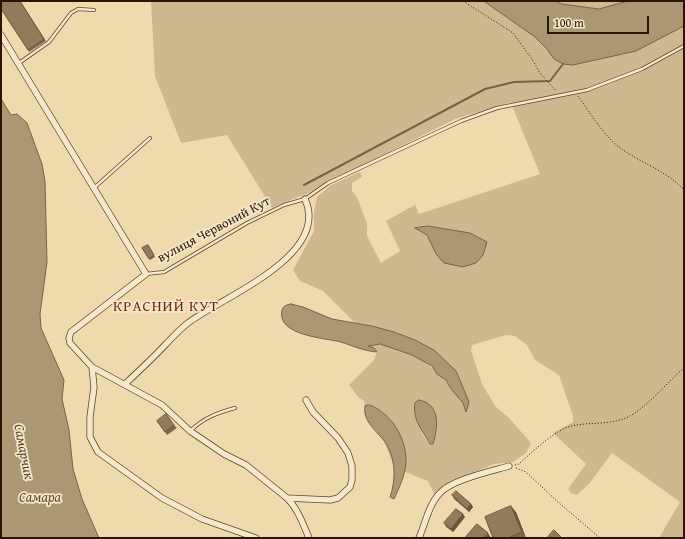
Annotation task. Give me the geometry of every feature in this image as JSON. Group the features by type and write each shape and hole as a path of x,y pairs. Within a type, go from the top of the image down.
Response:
{"street":[{"name":"вулиця Червоний Кут","path":"1,35 95,187 146,274 71,332 69,338 70,343 92,367 162,405 190,431 224,454 246,465 287,498 293,504 309,538"},
{"path":"125,384 187,323 216,304 234,296 275,268 294,251 308,226 309,207 305,198"},
{"path":"92,367 94,387 90,417 90,437 98,452 162,498 202,519 256,538"},
{"path":"287,498 330,500 338,498 350,487 352,480 352,466 348,453 338,438 313,412 306,400"},
{"path":"419,538 434,501 439,493 447,487 474,476 509,466"}],"lane":[{"path":"18,64 49,42 71,13 78,9 94,10"},
{"name":"вулиця Червоний Кут","path":"146,274 164,272 247,223 284,205 305,198 341,177 461,121 497,108 587,90 642,69 684,46"},
{"path":"95,187 150,138"},
{"path":"190,431 203,420 215,413 235,408"}],"path":[{"path":"463,1 513,33 532,59 540,73 560,96"},
{"path":"575,92 612,140 631,154 668,177 684,190"},
{"path":"509,466 519,464 552,437 569,426 608,423 626,418 645,405 684,368"},
{"path":"509,466 526,472 600,538"}],"shaded area":[{"path":"151,1 684,1 684,538 659,538 680,502 612,453 589,484 577,495 571,493 568,489 586,464 553,433 573,422 573,416 559,375 535,360 527,345 515,336 506,335 472,345 471,350 482,384 495,406 509,418 531,443 526,453 513,462 494,464 442,486 434,494 428,481 405,472 400,477 370,405 365,406 364,401 359,398 349,385 374,360 377,352 367,346 380,344 412,355 424,361 446,380 451,389 463,403 466,411 468,408 434,350 415,340 394,332 354,322 323,291 300,281 293,270 314,231 314,212 317,197 331,185 360,172 362,177 352,183 352,191 357,197 367,224 367,236 381,263 400,251 386,221 415,205 419,214 540,174 513,108 512,102 455,119 308,193 272,208 227,135 181,143 155,76","holes":["428,226 445,231 436,254 427,235 416,228","420,426 437,426 433,444 430,444 422,434"]}],"water":[{"path":"484,1 556,1 562,4 599,9 628,1 684,1 684,26 636,51 573,65 563,64 554,59 547,49 535,37"},
{"name":"Самара","path":"1,99 11,115 17,114 27,123 42,164 45,181 47,262 40,314 41,328 64,380 62,399 69,430 73,469 82,499 99,538 1,538"},
{"path":"428,226 470,233 487,242 483,255 476,263 463,267 444,263 436,254 427,235 415,228"},
{"path":"291,304 303,307 332,319 372,326 394,332 415,340 434,350 456,371 469,402 466,412 463,403 451,389 446,380 437,374 432,366 412,355 380,344 368,346 374,348 377,352 341,342 314,337 294,330 282,319 283,308 286,305"},
{"path":"419,400 426,402 431,406 436,417 437,424 433,444 430,444 421,430 415,415 415,403"},
{"path":"370,405 385,414 397,428 404,445 406,463 402,482 394,499 390,497 394,476 393,462 389,448 368,421 365,406"}],"building":[{"path":"1,1 20,1 44,39 28,50 1,9"},
{"path":"148,245 154,255 149,259 142,248"},
{"path":"166,414 174,425 165,432 157,421"},
{"path":"456,491 471,504 467,509 452,495"},
{"path":"511,506 522,532 508,538 493,538 485,517"},
{"path":"456,509 463,514 451,529 444,523"},
{"path":"477,524 488,533 484,538 465,538"},
{"path":"554,530 562,538 547,538"}],"waterway":[{"path":"304,185 485,89 514,82 550,81 563,64"}],"district":[{"name":"КРАСНИЙ КУТ","path":"166,307"}],"water label":[{"name":"Самарчик","path":"23,452"}]}
